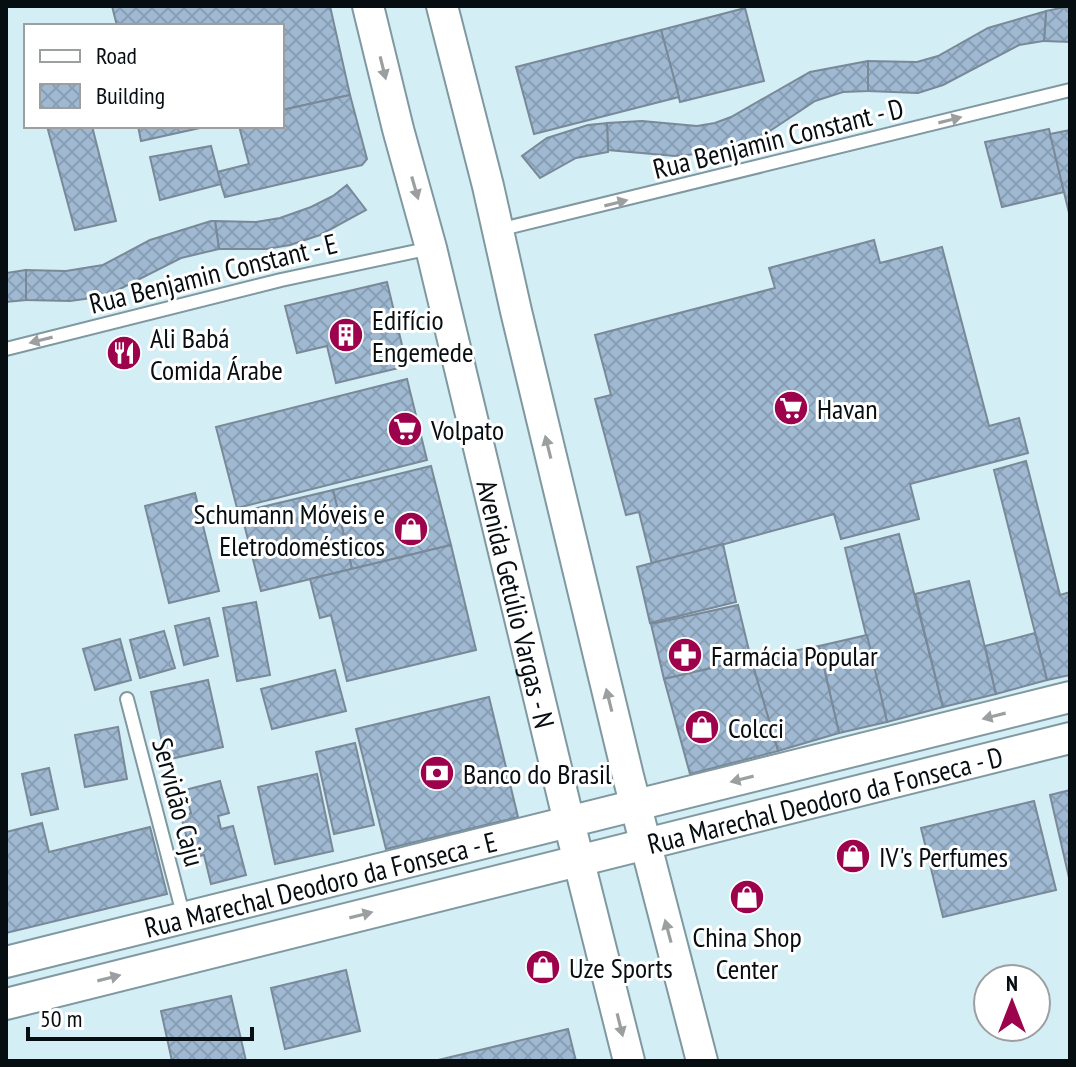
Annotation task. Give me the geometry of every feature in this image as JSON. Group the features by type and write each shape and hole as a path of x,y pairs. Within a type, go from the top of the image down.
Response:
{"street":[{"name":"Avenida Getúlio Vargas - N","path":"368,6 431,248 629,1061"},
{"path":"442,6 635,806 702,1061"},
{"name":"Rua Marechal Deodoro da Fonseca - D","path":"635,806 1070,697"},
{"name":"Rua Marechal Deodoro da Fonseca - D","path":"578,860 1070,738"},
{"name":"Rua Marechal Deodoro da Fonseca - E","path":"6,962 635,806"},
{"name":"Rua Marechal Deodoro da Fonseca - E","path":"6,1004 578,860"}],"lane":[{"name":"Rua Benjamin Constant - D","path":"498,230 1070,90"},
{"name":"Rua Benjamin Constant - E","path":"6,349 294,277 431,248"},
{"name":"Servidão Caju","path":"127,699 184,918"}],"building":[{"path":"112,6 330,6 350,95 284,110 284,24 116,24"},
{"path":"745,8 764,81 680,102 661,30"},
{"path":"1070,8 1070,42 1044,41 1046,11"},
{"path":"1046,11 1044,41 1019,45 943,85 918,93 868,91 868,61 917,62 938,56 988,28"},
{"path":"661,30 679,97 534,134 516,67"},
{"path":"868,61 868,91 843,92 815,101 744,144 719,152 675,156 608,150 607,123 642,121 697,126 715,123 810,72"},
{"path":"350,95 367,159 362,165 225,197 217,172 249,164 240,128 284,128 284,110"},
{"path":"607,123 608,152 576,158 540,178 522,156 547,138 588,125"},
{"path":"48,128 93,128 116,221 75,230"},
{"path":"138,128 200,128 141,141"},
{"path":"1049,129 1064,192 1002,207 985,142"},
{"path":"1070,130 1070,217 1050,134"},
{"path":"211,146 221,184 160,200 150,157"},
{"path":"347,185 366,210 320,235 266,249 219,249 215,221 256,222 280,218 311,207"},
{"path":"215,221 219,249 181,258 106,296 70,301 26,300 26,270 66,271 103,265 150,240"},
{"name":"Havan","path":"874,240 880,263 942,247 989,426 1019,418 1028,453 910,484 919,519 841,539 834,514 652,564 639,512 626,515 595,399 611,395 595,335 775,288 769,268"},
{"path":"26,270 26,300 6,302 6,273"},
{"name":"Edifício Engemede","path":"387,282 407,366 336,383 327,346 297,353 285,306"},
{"path":"407,379 427,460 237,508 216,427"},
{"path":"1026,461 1060,595 1070,592 1070,675 1047,680 994,470"},
{"path":"431,466 451,545 352,569 333,490"},
{"path":"333,490 352,569 261,591 241,512"},
{"path":"195,493 219,591 169,603 145,506"},
{"path":"899,534 943,707 887,722 845,548"},
{"path":"723,544 736,602 650,623 637,567"},
{"path":"451,545 476,650 347,681 331,615 320,618 310,579"},
{"path":"969,581 996,694 943,707 915,594"},
{"path":"256,602 270,675 237,681 223,608"},
{"path":"738,605 751,659 664,679 651,624"},
{"path":"209,618 218,656 184,665 175,626"},
{"path":"164,631 175,668 140,678 130,640"},
{"path":"1035,633 1047,680 996,694 985,646"},
{"path":"867,635 887,722 839,733 819,646"},
{"path":"120,639 131,680 95,690 83,649"},
{"path":"819,646 839,733 778,751 751,659"},
{"path":"751,659 778,751 690,774 664,679"},
{"path":"335,670 346,711 272,729 261,689"},
{"path":"208,680 223,747 166,760 151,692"},
{"name":"Banco do Brasil","path":"489,697 518,817 386,849 356,729"},
{"path":"118,727 127,779 85,787 75,735"},
{"path":"355,743 374,825 334,834 316,752"},
{"path":"49,768 58,809 31,815 22,774"},
{"path":"317,774 333,851 275,864 258,787"},
{"path":"220,781 229,813 218,816 221,829 233,826 246,875 211,884 204,855 192,858 181,816 191,813 185,790"},
{"path":"1070,790 1070,882 1050,795"},
{"path":"1034,801 1056,890 943,917 921,828"},
{"path":"42,823 49,852 150,827 167,894 6,933 6,832"},
{"path":"346,970 360,1031 285,1049 271,988"},
{"path":"231,996 246,1061 172,1061 161,1011"},
{"path":"568,1029 576,1061 434,1061"}],"place":[{"name":"Edifício Engemede","path":"346,335"},
{"name":"Ali Babá Comida Árabe","path":"124,353"},
{"name":"Havan","path":"791,408"},
{"name":"Volpato","path":"405,429"},
{"name":"Schumann Móveis e Eletrodomésticos","path":"411,529"},
{"name":"Farmácia Popular","path":"685,655"},
{"name":"Colcci","path":"702,727"},
{"name":"Banco do Brasil","path":"437,773"},
{"name":"IV's Perfumes","path":"853,856"},
{"name":"China Shop Center","path":"747,897"},
{"name":"Uze Sports","path":"543,967"}]}
